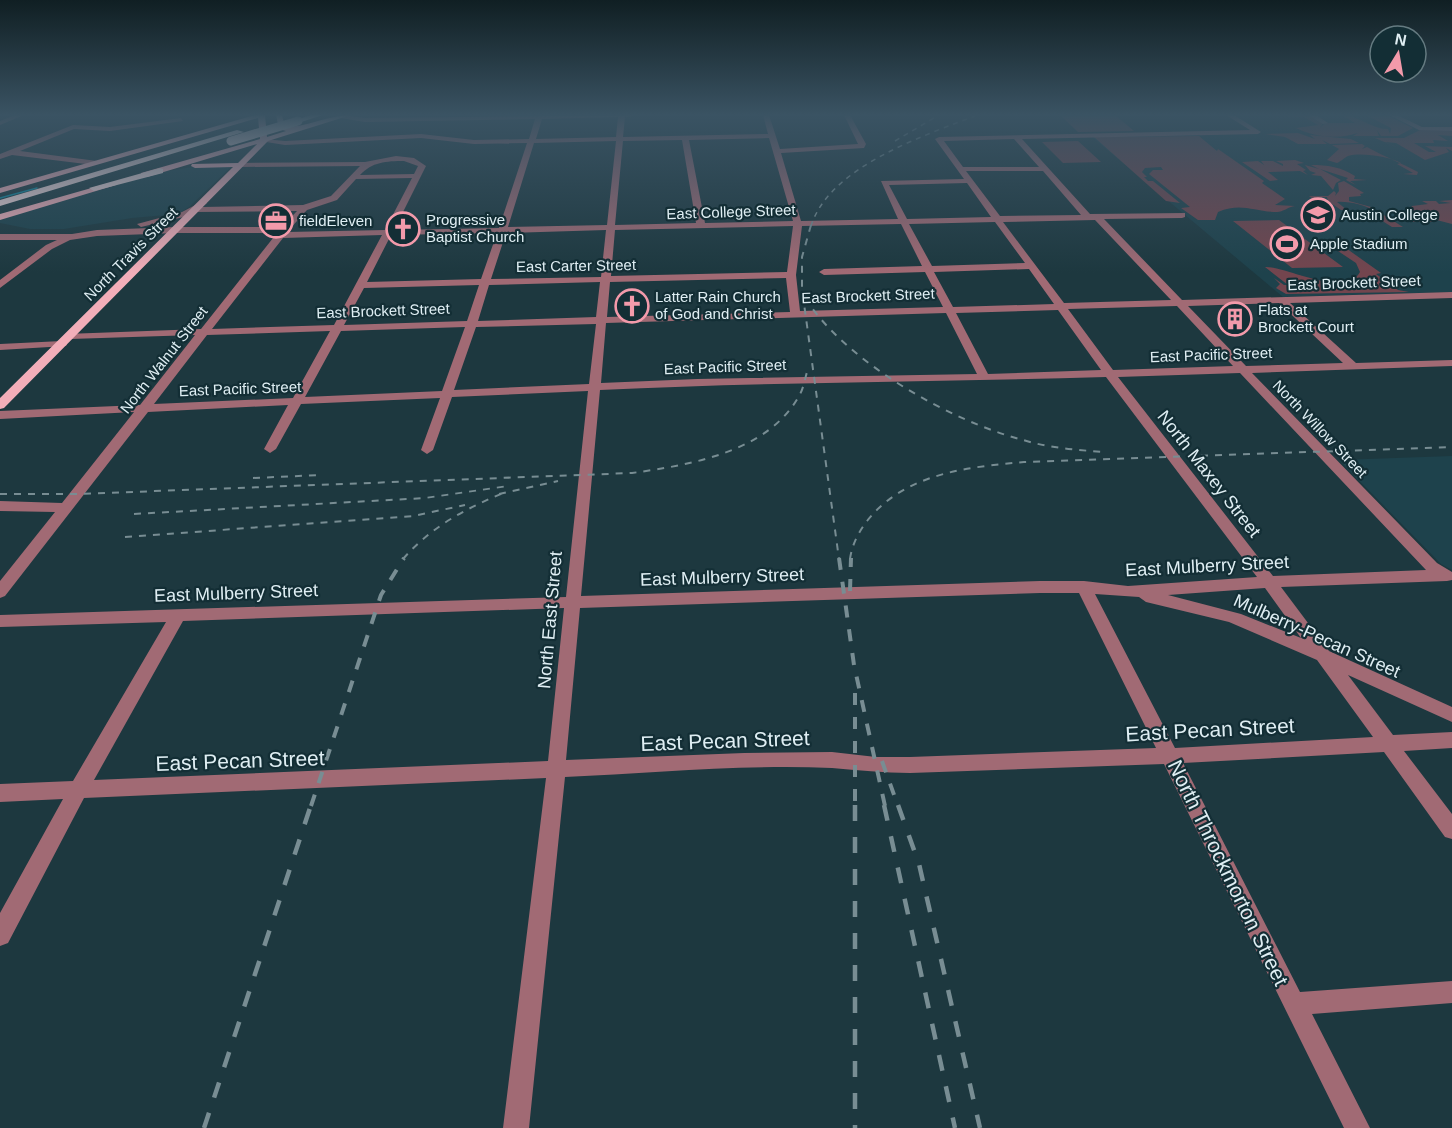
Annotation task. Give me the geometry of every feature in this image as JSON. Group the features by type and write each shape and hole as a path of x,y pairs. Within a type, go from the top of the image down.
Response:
{"highway":[{"path":"0,203 120,168"},
{"path":"0,210 150,168"},
{"path":"0,216 160,171"}],"main road":[{"path":"0,191 78,168"},
{"path":"160,171 169,168"},
{"path":"160,171 180,168"},
{"name":"North Travis Street","path":"0,405 237,168"}],"street":[{"name":"North Walnut Street","path":"0,592 282,233 304,208 334,198 363,168"},
{"path":"270,449 362,285 421,168"},
{"path":"427,450 472,323 522,168"},
{"name":"North East Street","path":"516,1128 556,770 571,602 617,168"},
{"path":"690,168 700,227"},
{"path":"782,168 798,224 791,275 795,313"},
{"name":"North Maxey Street","path":"958,168 1059,306 1269,582 1452,830"},
{"path":"984,377 884,183 1043,169"},
{"name":"North Willow Street","path":"1043,169 1179,302 1432,567 1448,577"},
{"path":"354,177 416,176"},
{"path":"0,237 72,237 172,218 200,206 304,208"},
{"name":"East College Street","path":"97,233 176,230 389,233 1182,215"},
{"path":"0,285 49,247 72,237"},
{"path":"824,272 1030,266"},
{"name":"East Carter Street","path":"362,285 791,275"},
{"name":"East Brockett Street","path":"0,347 66,340 207,331 1452,295"},
{"path":"1281,300 1352,365"},
{"name":"East Pacific Street","path":"0,415 595,386 1452,363"},
{"path":"0,506 67,508"},
{"name":"East Mulberry Street","path":"0,621 1084,586 1128,592 1269,582 1448,577"},
{"name":"North Throckmorton Street","path":"1084,586 1357,1128"},
{"name":"Mulberry-Pecan Street","path":"1128,592 1235,618 1324,657 1415,701 1452,715"},
{"path":"0,935 79,789 179,614"},
{"name":"East Pecan Street","path":"0,794 744,761 832,760 902,765 1171,756 1452,740"},
{"path":"1293,1004 1452,992"}],"shaded area":[{"path":"188,168 230,168 189,207 178,214 132,218 64,229 30,229 0,223 0,219 154,173"},
{"path":"1128,168 1151,168 1145,168 1142,172 1147,177 1144,177 1148,181 1153,181 1180,203 1166,201"},
{"name":"Austin College","path":"1129,168 1452,168 1452,292 1283,297"},
{"path":"1161,168 1245,168 1285,199 1275,205 1295,206 1277,212 1248,208 1226,209 1218,212 1215,220 1198,220 1181,208 1190,207 1149,174 1153,170 1163,170"},
{"path":"1250,168 1302,168 1308,175 1300,171 1268,172 1278,180 1270,181"},
{"path":"1307,168 1319,169 1316,168 1336,168 1355,176 1354,179 1367,180 1350,181 1356,185 1346,180 1348,178 1320,169 1341,180 1336,183 1333,190 1321,176 1311,175 1316,173"},
{"path":"1403,168 1418,172 1417,175 1403,174 1413,173"},
{"path":"1344,181 1364,193 1360,194 1361,196 1349,197 1349,201 1371,207 1403,227 1392,227 1368,212 1376,212 1363,205 1337,202 1347,210 1341,210 1328,201 1327,197 1312,198 1309,196 1328,196 1334,191 1335,196 1339,191 1338,183"},
{"path":"1452,200 1452,224 1429,218 1435,222 1408,222 1416,219 1417,215 1422,216 1410,209 1412,206 1428,204 1422,201 1436,201 1439,204 1451,203 1439,201"},
{"name":"Apple Stadium","path":"1279,220 1343,267 1292,268 1233,221"},
{"path":"1343,246 1381,273 1376,274 1398,290 1409,292 1286,294 1276,288 1280,284 1274,278 1288,285 1265,267 1329,282 1342,282 1352,279 1360,272 1356,263 1332,247"},
{"path":"1452,456 1452,570 1441,564 1339,460"}],"waterway":[{"path":"0,198 37,188"}],"railway":[{"path":"811,226 821,205 838,186 862,168"},
{"path":"811,225 802,257 802,289 839,559"},
{"path":"805,298 823,322 846,345 902,386 933,404 994,431 1033,443 1104,452"},
{"path":"0,494 78,494 632,473 655,470 702,460 726,452 768,431 785,415 799,396 808,369"},
{"path":"850,559 861,530 882,505 900,492 919,483 960,470 1024,462 1452,447"},
{"path":"253,478 322,475"},
{"path":"504,493 558,481"},
{"path":"134,514 425,498 508,486"},
{"path":"404,558 437,528 477,505 504,493"},
{"path":"499,494 504,493"},
{"path":"125,537 413,516 465,505"},
{"path":"311,806 381,595 404,558"},
{"path":"839,558 854,665 885,806"},
{"path":"850,591 851,558"},
{"path":"855,693 855,1128"},
{"path":"882,761 898,806"},
{"path":"204,1128 311,805"},
{"path":"884,805 955,1128"},
{"path":"898,805 919,864 980,1128"}],"place":[{"name":"Austin College","path":"1318,215"},
{"name":"fieldEleven","path":"276,221"},
{"name":"Progressive Baptist Church","path":"403,229"},
{"name":"Apple Stadium","path":"1287,244"},
{"name":"Latter Rain Church of God and Christ","path":"632,306"},
{"name":"Flats at Brockett Court","path":"1235,319"}]}
